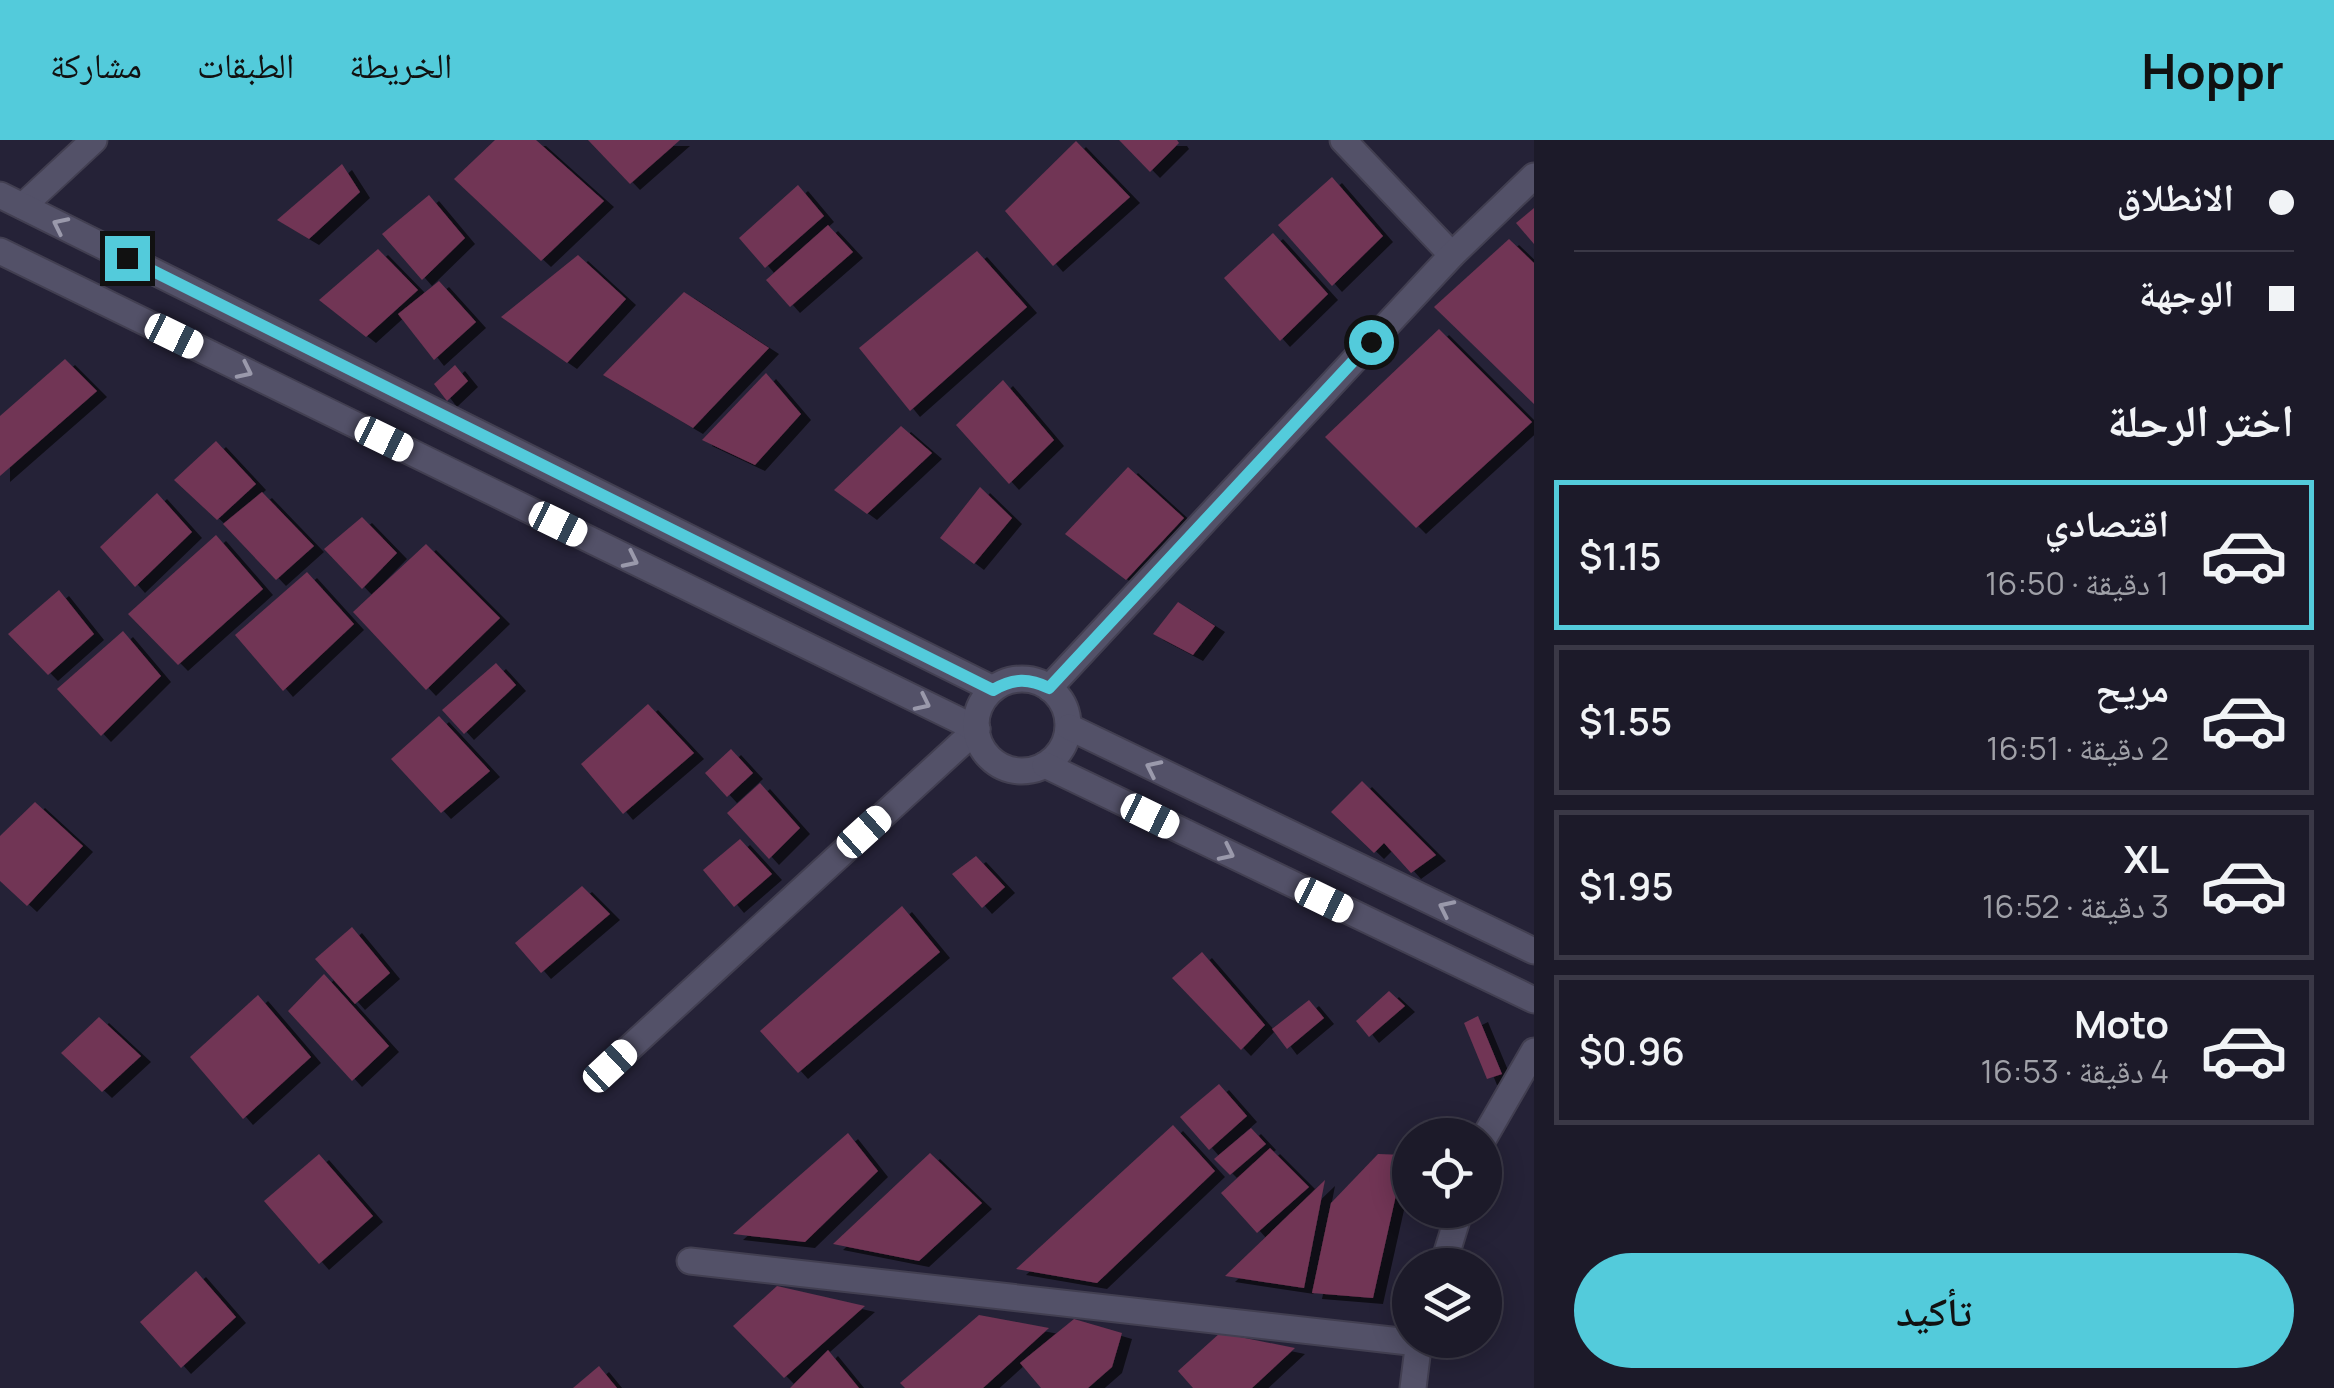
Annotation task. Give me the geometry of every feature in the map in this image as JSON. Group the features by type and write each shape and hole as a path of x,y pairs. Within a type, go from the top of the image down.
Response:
{"street":[{"path":"94,140 11,201 993,690"},
{"path":"1343,140 1452,256"},
{"path":"1049,688 1452,256 1534,176"},
{"path":"0,251 977,729"},
{"path":"1020,679 1034,680 1049,688 1060,697 1068,727 1057,756 1030,771 1000,765 988,756 977,729 983,701 1006,682 1020,679"},
{"path":"1068,727 1534,951"},
{"path":"610,1066 977,729"},
{"path":"1044,766 1534,1000"},
{"path":"1495,1118 1534,1051"},
{"path":"690,1261 1392,1339"},
{"path":"1413,1388 1416,1358"}],"building":[{"path":"495,140 536,140 604,201 541,261 454,179"},
{"path":"588,140 680,140 630,184"},
{"path":"1119,140 1177,140 1179,143 1150,172"},
{"path":"1076,141 1130,197 1053,266 1005,211"},
{"path":"342,164 360,192 309,239 277,220"},
{"path":"1332,177 1383,236 1332,286 1278,225"},
{"path":"798,185 824,216 765,268 739,238"},
{"path":"429,195 465,238 422,280 382,234"},
{"path":"1534,208 1534,244 1516,223"},
{"path":"828,225 853,252 790,307 766,280"},
{"path":"1273,233 1328,294 1280,341 1224,278"},
{"path":"1509,239 1534,263 1534,404 1434,307"},
{"path":"378,249 418,290 366,337 319,300"},
{"path":"977,251 1027,307 910,411 859,348"},
{"path":"578,255 626,299 567,363 501,317"},
{"path":"439,281 476,322 434,360 398,314"},
{"path":"684,292 769,348 693,428 603,375"},
{"path":"1439,329 1532,422 1416,528 1325,437"},
{"path":"65,359 97,391 0,476 0,416"},
{"path":"455,365 468,381 447,401 434,384"},
{"path":"766,373 801,414 755,465 702,440"},
{"path":"1003,380 1054,440 1009,484 956,425"},
{"path":"901,426 932,453 867,514 834,490"},
{"path":"216,441 256,484 217,520 174,480"},
{"path":"1128,467 1184,518 1126,580 1065,534"},
{"path":"980,487 1012,518 974,564 940,538"},
{"path":"262,492 314,546 276,580 223,524"},
{"path":"157,493 192,532 135,587 100,547"},
{"path":"362,517 397,553 362,589 324,549"},
{"path":"216,535 263,589 178,665 128,614"},
{"path":"426,544 500,618 426,690 353,612"},
{"path":"307,572 354,624 283,691 235,635"},
{"path":"59,590 94,634 48,675 8,634"},
{"path":"1178,602 1215,626 1193,655 1153,634"},
{"path":"123,631 161,676 101,736 57,689"},
{"path":"496,663 516,685 464,734 442,710"},
{"path":"648,704 694,753 623,814 581,764"},
{"path":"439,716 490,771 441,813 391,759"},
{"path":"731,749 753,773 727,797 705,773"},
{"path":"1362,781 1436,855 1411,873 1384,843 1374,853 1331,812"},
{"path":"760,783 800,828 769,859 727,813"},
{"path":"35,802 83,846 27,906 0,881 0,836"},
{"path":"740,839 772,874 734,907 703,870"},
{"path":"976,856 1005,887 982,908 952,874"},
{"path":"582,886 610,914 541,973 515,943"},
{"path":"902,906 940,952 798,1073 760,1031"},
{"path":"352,927 390,973 355,1004 315,959"},
{"path":"1202,952 1265,1025 1241,1050 1172,978"},
{"path":"324,974 389,1046 352,1081 288,1011"},
{"path":"1389,991 1405,1006 1369,1037 1356,1021"},
{"path":"258,995 311,1057 243,1119 190,1057"},
{"path":"1309,1000 1324,1018 1287,1049 1272,1029"},
{"path":"1478,1016 1502,1074 1487,1079 1464,1023"},
{"path":"99,1017 141,1056 102,1092 61,1053"},
{"path":"1219,1084 1247,1116 1209,1150 1180,1117"},
{"path":"1173,1125 1215,1171 1097,1283 1016,1269"},
{"path":"1251,1128 1266,1144 1230,1175 1214,1159"},
{"path":"848,1133 878,1171 805,1242 733,1234"},
{"path":"1270,1148 1309,1187 1257,1233 1221,1193"},
{"path":"930,1153 982,1203 919,1261 833,1244"},
{"path":"319,1154 373,1216 319,1264 264,1201"},
{"path":"1378,1154 1392,1155 1392,1213 1373,1298 1312,1293 1331,1203"},
{"path":"1325,1180 1304,1288 1225,1276"},
{"path":"196,1271 236,1317 181,1368 140,1322"},
{"path":"777,1286 865,1306 784,1378 733,1326"},
{"path":"979,1315 1049,1328 983,1388 905,1388 900,1383"},
{"path":"1074,1319 1122,1333 1112,1367 1088,1388 1041,1388 1020,1363"},
{"path":"1220,1333 1295,1348 1252,1388 1193,1388 1178,1371"},
{"path":"828,1350 859,1388 790,1388"},
{"path":"599,1366 617,1388 573,1388"}],"route":[{"path":"127,258 993,690 1020,679 1034,680 1049,688 1371,342"}]}
